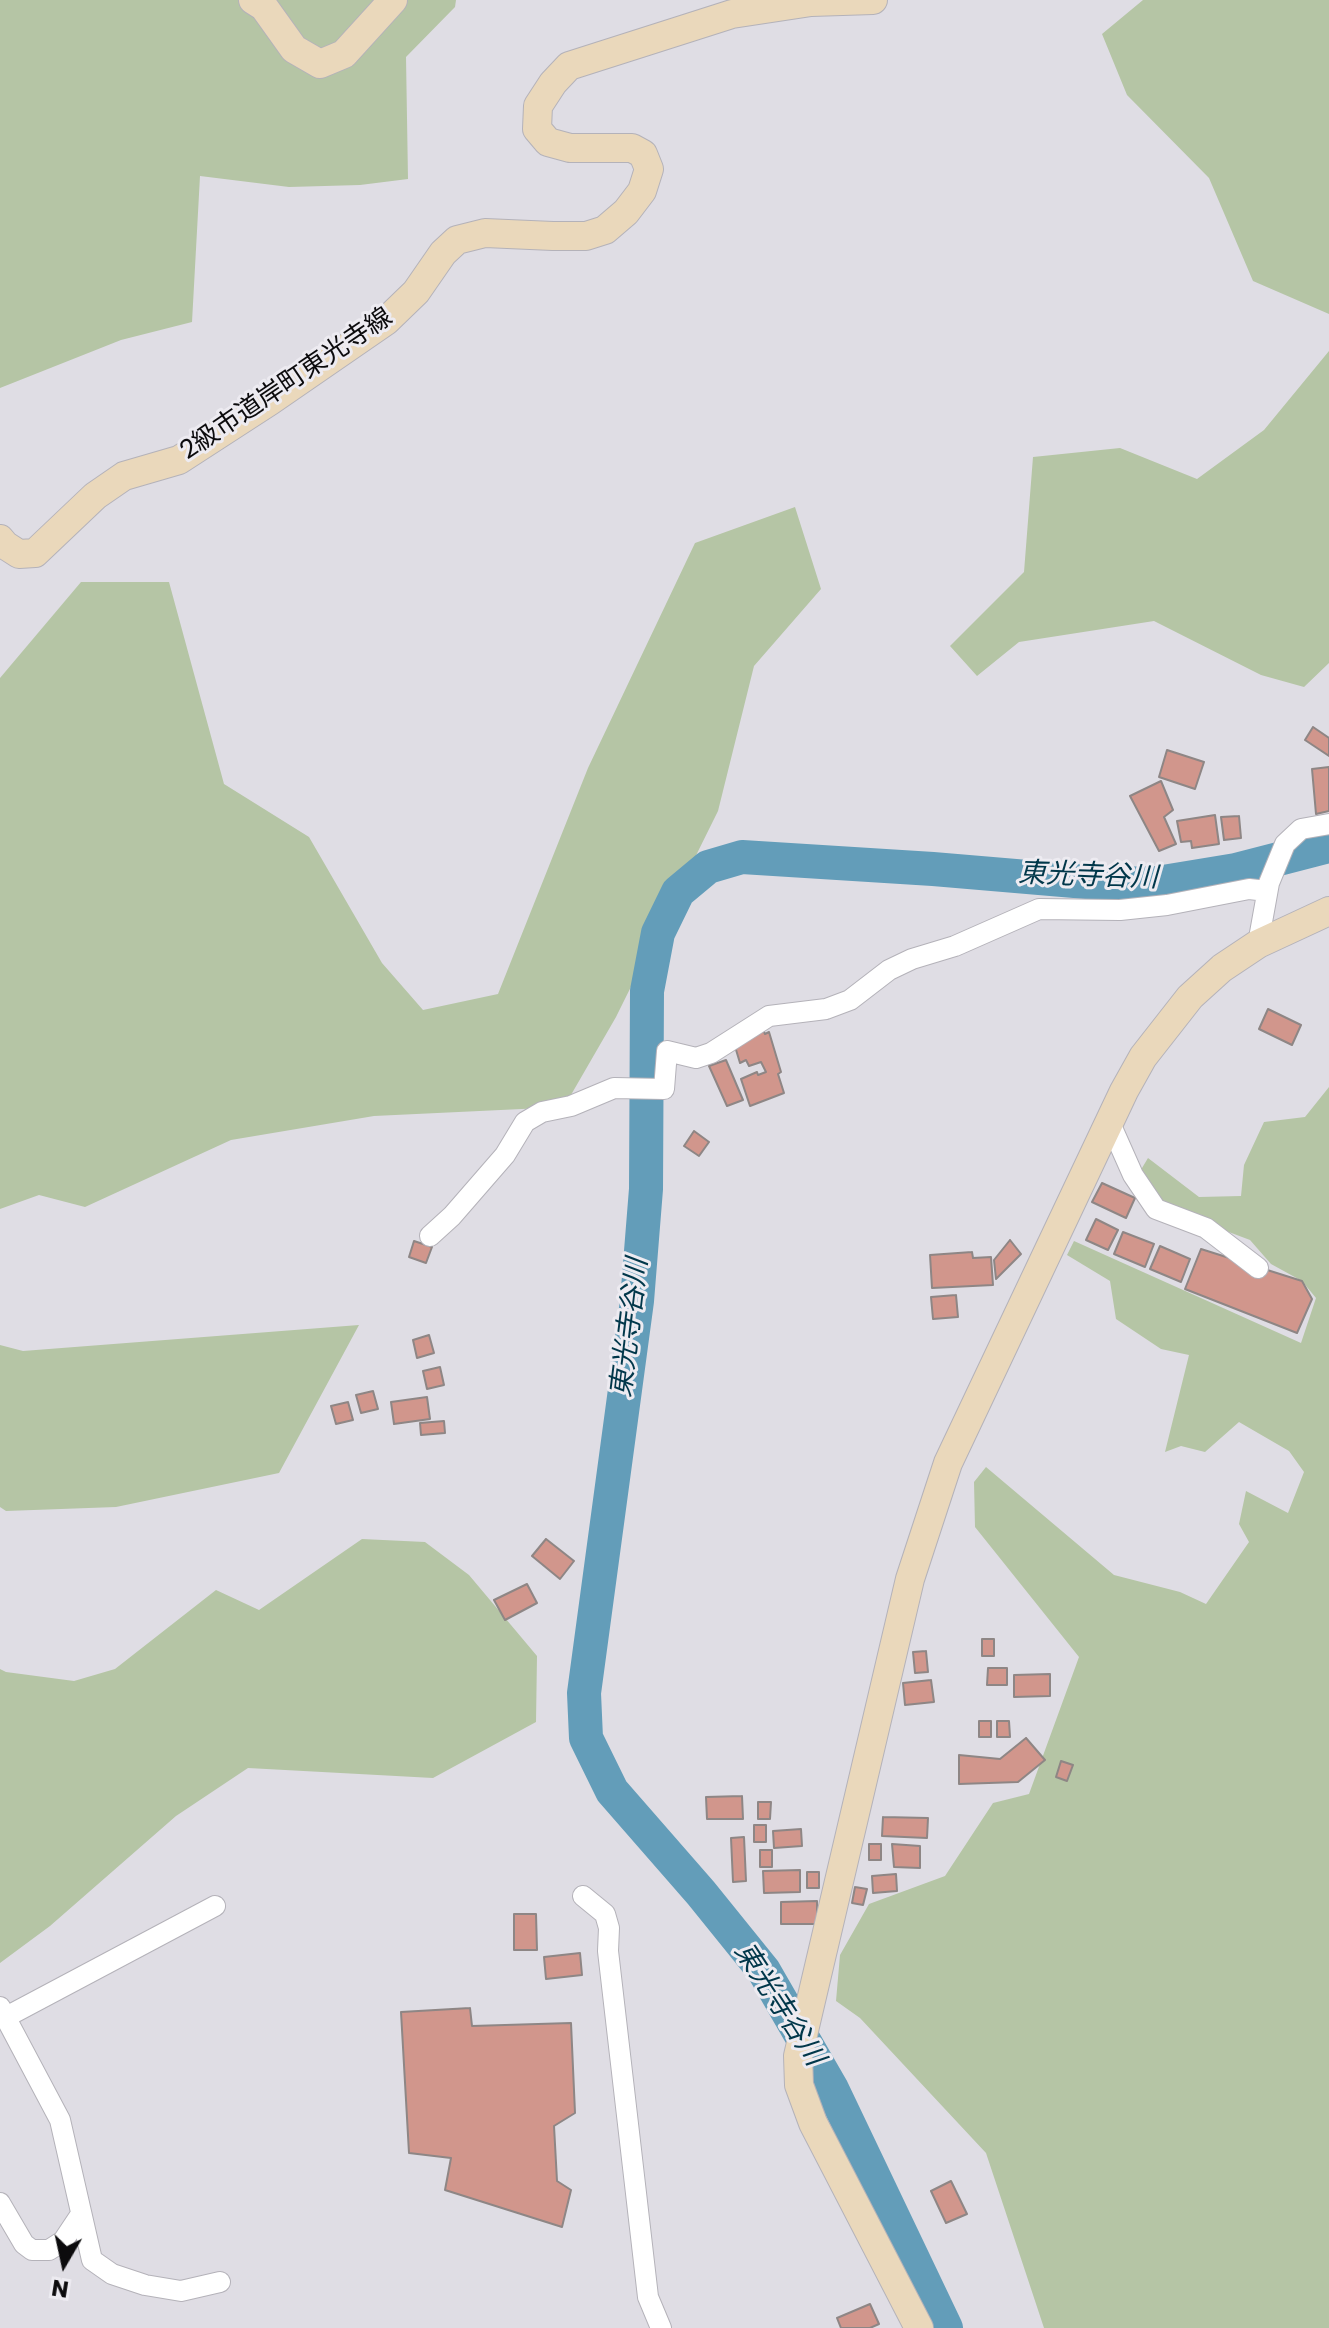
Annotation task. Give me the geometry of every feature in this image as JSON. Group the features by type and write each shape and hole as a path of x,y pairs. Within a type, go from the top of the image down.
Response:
{"street":[{"path":"253,0 264,7 294,49 320,64 344,54 393,0"},
{"name":"2級市道岸町東光寺線","path":"0,539 19,554 35,553 95,496 124,476 179,460 386,321 416,292 443,253 457,240 485,233 586,236 605,230 626,212 642,191 649,169 643,154 632,148 570,148 548,142 537,129 538,106 569,66 732,14 811,2 873,0"},
{"path":"1258,944 1268,887 1285,844 1301,829 1329,824"},
{"path":"430,1236 452,1216 498,1163 525,1122 542,1112 580,1103 614,1088 664,1089 667,1051 696,1058 711,1053 769,1016 826,1009 850,1000 889,970 912,959 955,946 1039,909 1120,910 1268,887"},
{"path":"919,2328 813,2123 799,2085 798,2056 910,1579 926,1525 960,1436 1109,1121 1143,1057 1190,997 1222,968 1258,944 1329,911"},
{"path":"1109,1121 1133,1175 1156,1209 1206,1228 1258,1268"},
{"path":"583,1896 605,1914 609,1928 608,1951 648,2297 661,2328"},
{"path":"215,1906 3,2012 60,2120 92,2260 112,2274 145,2285 181,2291 220,2282"},
{"path":"0,2203 24,2244 32,2250 49,2250 63,2241 81,2214"}],"green space":[{"path":"0,0 456,0 455,7 406,57 408,179 360,185 289,187 200,176 192,322 121,340 0,388"},
{"path":"1143,0 1329,0 1329,314 1253,281 1209,178 1127,95 1102,34"},
{"path":"1329,351 1329,663 1304,687 1261,675 1154,621 1019,642 977,676 950,646 1024,572 1033,457 1120,448 1197,479 1264,430"},
{"path":"795,507 821,589 754,666 718,811 616,1017 564,1107 374,1116 231,1140 85,1207 39,1195 0,1209 0,678 81,582 169,582 224,784 309,837 382,963 423,1010 498,994 588,768 695,543"},
{"path":"1329,1087 1329,2328 1044,2328 986,2153 860,2018 836,2001 840,1955 869,1904 945,1876 993,1803 1029,1794 1079,1657 975,1527 974,1482 986,1467 1114,1575 1180,1592 1206,1604 1249,1542 1239,1524 1246,1491 1288,1513 1304,1472 1289,1451 1239,1422 1205,1452 1181,1446 1165,1452 1189,1355 1161,1349 1116,1319 1110,1281 1067,1255 1074,1241 1301,1343 1316,1298 1302,1281 1271,1264 1250,1240 1160,1206 1139,1173 1148,1158 1199,1197 1241,1196 1244,1165 1264,1122 1305,1117"},
{"path":"359,1325 279,1473 116,1507 6,1511 0,1507 0,1345 23,1351"},
{"path":"362,1539 425,1542 469,1575 537,1656 536,1722 433,1778 248,1768 176,1816 50,1926 0,1963 0,1669 74,1681 115,1669 216,1590 259,1610"}],"building":[{"path":"1313,727 1329,738 1329,756 1305,740"},
{"path":"1167,750 1204,762 1195,789 1159,777"},
{"path":"1329,767 1329,811 1316,814 1312,769"},
{"path":"1161,781 1173,810 1164,817 1176,844 1159,851 1130,796"},
{"path":"1215,815 1219,844 1192,848 1191,841 1181,842 1177,821"},
{"path":"1239,816 1241,838 1224,840 1221,817"},
{"path":"1268,1009 1301,1025 1292,1045 1259,1029"},
{"path":"763,1030 765,1034 769,1032 784,1093 750,1106 741,1079 757,1072 758,1075 766,1072 761,1062 749,1066 746,1060 740,1063 734,1043"},
{"path":"726,1060 743,1100 727,1106 709,1066"},
{"path":"694,1131 709,1142 699,1156 684,1146"},
{"path":"1102,1183 1135,1198 1126,1218 1092,1202"},
{"path":"1096,1219 1118,1230 1108,1250 1086,1240"},
{"path":"1123,1232 1154,1244 1145,1267 1114,1254"},
{"path":"1010,1240 1021,1254 996,1279 994,1260"},
{"path":"414,1241 432,1247 426,1263 409,1257"},
{"path":"1160,1246 1190,1259 1181,1282 1150,1269"},
{"path":"1201,1249 1302,1281 1312,1299 1297,1333 1185,1289"},
{"path":"972,1252 973,1258 991,1257 993,1285 932,1288 930,1255"},
{"path":"956,1295 958,1317 933,1319 931,1297"},
{"path":"429,1335 434,1353 417,1358 413,1340"},
{"path":"440,1367 444,1385 427,1389 423,1371"},
{"path":"373,1391 378,1409 361,1413 356,1395"},
{"path":"427,1397 430,1419 394,1424 391,1402"},
{"path":"348,1402 353,1420 336,1424 331,1406"},
{"path":"444,1421 445,1433 421,1435 420,1423"},
{"path":"546,1539 574,1561 560,1579 532,1556"},
{"path":"527,1584 537,1603 505,1620 494,1600"},
{"path":"982,1639 994,1639 994,1656 982,1656"},
{"path":"926,1651 928,1672 915,1673 913,1652"},
{"path":"988,1668 1007,1668 1007,1685 987,1685"},
{"path":"1050,1674 1050,1696 1014,1697 1014,1675"},
{"path":"931,1680 934,1702 905,1705 903,1683"},
{"path":"979,1721 991,1721 991,1737 979,1737"},
{"path":"997,1721 1009,1721 1010,1737 997,1737"},
{"path":"1026,1738 1045,1760 1018,1782 959,1784 959,1755 1000,1759"},
{"path":"1061,1761 1073,1765 1067,1781 1056,1777"},
{"path":"742,1796 743,1819 707,1819 706,1797"},
{"path":"758,1802 771,1802 770,1819 758,1819"},
{"path":"883,1817 928,1818 927,1838 882,1836"},
{"path":"754,1825 766,1825 766,1842 754,1842"},
{"path":"801,1829 802,1846 774,1848 773,1831"},
{"path":"744,1837 746,1881 733,1882 731,1838"},
{"path":"869,1844 881,1844 881,1860 869,1860"},
{"path":"892,1844 920,1846 920,1868 894,1867"},
{"path":"760,1850 772,1850 772,1867 760,1867"},
{"path":"800,1870 800,1892 764,1893 763,1871"},
{"path":"807,1872 819,1872 819,1888 807,1888"},
{"path":"896,1874 897,1891 873,1893 872,1876"},
{"path":"855,1887 867,1889 863,1905 852,1903"},
{"path":"817,1901 817,1924 781,1924 781,1902"},
{"path":"514,1914 536,1914 537,1950 514,1950"},
{"path":"580,1953 582,1975 546,1979 544,1957"},
{"path":"470,2008 472,2026 571,2023 575,2113 554,2126 557,2181 571,2190 562,2227 445,2190 451,2158 409,2153 401,2012"},
{"path":"951,2181 967,2214 946,2223 931,2191"},
{"path":"870,2304 879,2324 870,2328 841,2328 837,2318"}],"waterway":[{"name":"東光寺谷川","path":"946,2328 832,2089 764,1971 612,1791 586,1738 584,1693 637,1301 646,1189 647,991 658,933 678,892 708,867 742,857 1110,884 1157,883 1236,870 1329,846"}]}
